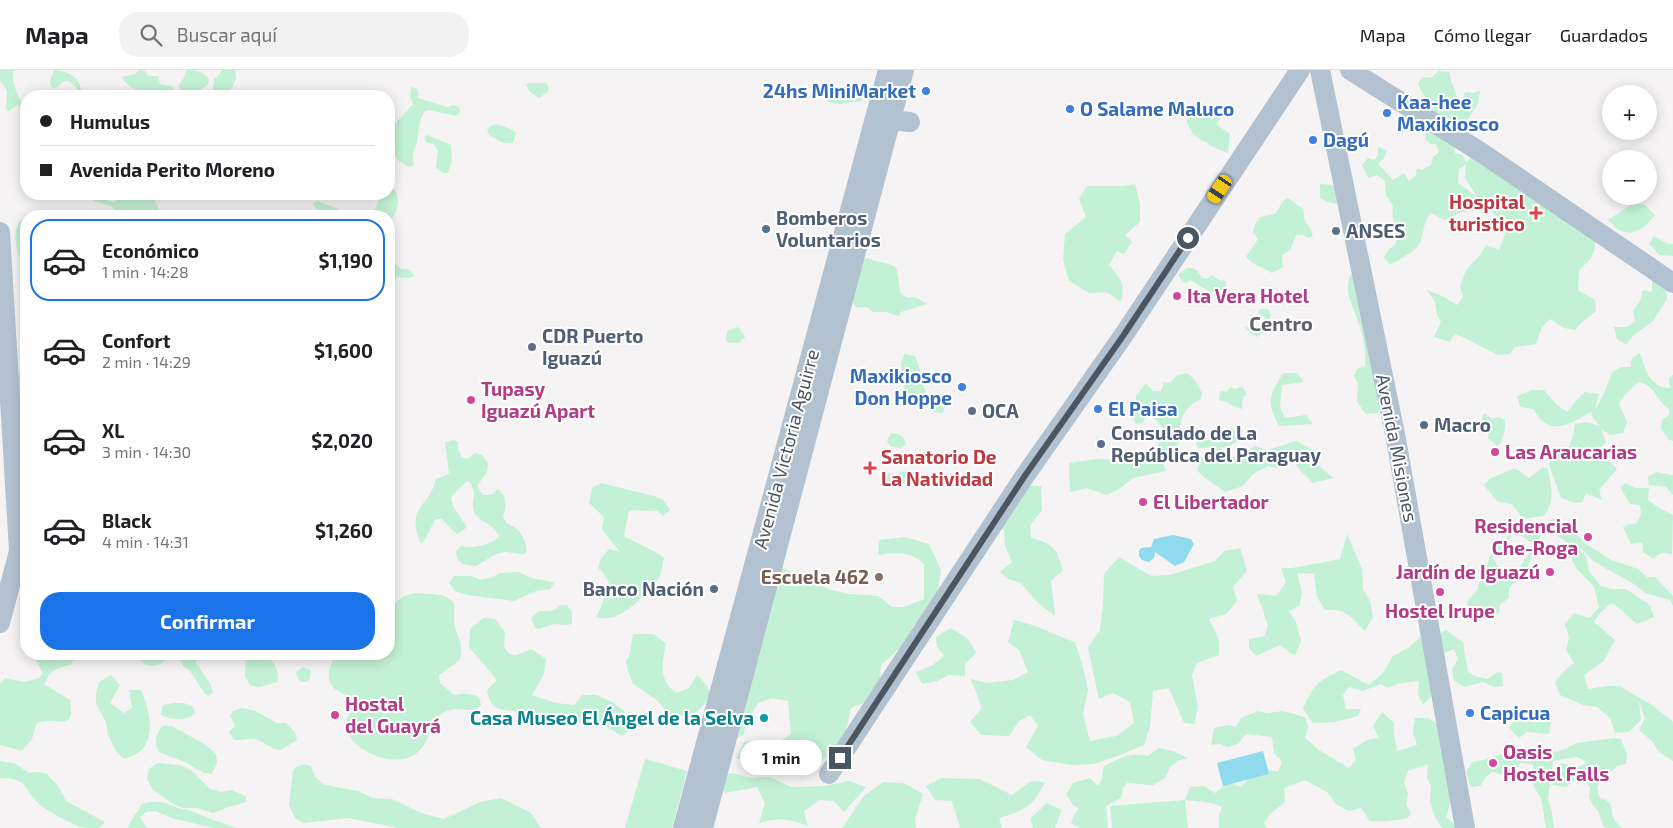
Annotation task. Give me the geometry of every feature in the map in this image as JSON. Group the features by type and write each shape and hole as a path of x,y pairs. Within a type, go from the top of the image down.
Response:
{"main road":[{"name":"Avenida Victoria Aguirre","path":"683,828 892,120 888,70"},
{"name":"Avenida Victoria Aguirre","path":"703,828 904,70"},
{"path":"830,774 1024,477 1123,336 1300,70"},
{"name":"Avenida Misiones","path":"1320,70 1395,434 1465,828"},
{"path":"1350,70 1482,153 1673,283"},
{"path":"0,232 19,551 0,623"}],"green space":[{"path":"0,70 18,70 13,71 13,75 16,91 20,99 20,108 17,105 8,112 6,108 7,91 0,80"},
{"path":"54,70 59,70 74,77 78,81 81,90 76,90 77,88 69,81 63,82 56,88 51,87 50,81"},
{"path":"139,70 145,71 148,76 158,76 160,84 172,86 174,89 138,90 131,87 122,77 135,74"},
{"path":"186,70 196,71 204,74 209,79 208,84 199,90 180,90 179,85 185,76"},
{"path":"222,70 235,70 236,79 231,90 213,90 214,79"},
{"path":"1438,71 1450,72 1457,100 1462,101 1465,92 1480,91 1478,104 1467,120 1456,126 1449,118 1445,119 1437,116 1418,83 1423,77 1431,78"},
{"path":"546,83 549,88 548,92 539,98 530,92 525,84"},
{"path":"836,86 862,96 862,101 839,104 828,102 822,93"},
{"path":"411,87 418,89 418,98 448,107 453,105 459,107 460,113 456,116 430,110 425,111 420,120 413,154 414,165 409,167 400,162 395,155 395,124 413,104 410,97"},
{"path":"1213,110 1224,114 1216,124 1230,134 1228,153 1213,147 1197,137 1188,126 1186,117"},
{"path":"1424,122 1454,146 1455,153 1463,155 1466,163 1473,155 1594,239 1594,253 1579,270 1578,290 1595,300 1596,311 1575,330 1564,328 1550,319 1542,327 1536,344 1515,347 1510,354 1498,355 1455,333 1450,342 1434,337 1441,322 1437,315 1435,302 1427,290 1457,305 1463,297 1460,286 1466,270 1480,255 1486,245 1499,250 1510,221 1496,216 1480,200 1481,205 1474,211 1461,212 1445,220 1431,213 1425,223 1419,245 1407,255 1389,264 1384,257 1389,249 1395,245 1396,240 1393,206 1386,195 1385,181 1377,175 1368,178 1362,165 1368,158 1374,160 1378,156 1378,147 1387,150 1384,158 1378,164 1393,180 1404,173 1409,181 1416,175 1417,168 1422,170 1431,165 1433,157 1439,152 1436,144 1430,144 1425,139 1426,132 1420,128","holes":["1466,164 1465,178 1478,198 1458,183 1459,169"]},
{"path":"496,124 511,129 516,133 513,143 503,143 489,135 487,130"},
{"path":"427,135 451,145 452,160 448,173 443,173 436,168 438,151 434,144 426,142 425,136"},
{"path":"1135,184 1140,204 1140,222 1125,235 1132,242 1124,254 1117,251 1109,265 1122,285 1121,302 1106,292 1089,293 1069,281 1063,260 1065,234 1086,217 1079,199 1087,186"},
{"path":"1320,184 1332,185 1339,190 1340,197 1336,204 1320,198"},
{"path":"395,190 398,202 395,213 395,210 375,210 378,200 395,200"},
{"path":"1288,198 1303,209 1305,222 1313,235 1309,238 1303,235 1296,235 1290,250 1282,255 1283,267 1272,273 1252,263 1246,257 1258,239 1253,233 1255,224 1260,217 1275,214 1284,200"},
{"path":"154,200 159,210 115,210 111,206 94,201"},
{"path":"317,201 339,210 316,210 313,204"},
{"path":"1630,205 1645,205 1655,215 1640,229 1631,232 1619,230 1608,220"},
{"path":"20,221 19,257 16,231"},
{"path":"1654,236 1668,244 1673,244 1673,256 1659,255 1649,244"},
{"path":"866,258 892,265 897,269 900,292 907,298 915,297 927,304 901,312 899,316 886,312 873,312 867,307 857,308 852,302 858,264"},
{"path":"395,263 401,269 412,272 414,276 409,278 398,277 395,279"},
{"path":"1187,268 1196,270 1202,278 1207,279 1212,275 1219,280 1226,281 1225,289 1219,295 1190,280 1186,283 1183,282 1178,275"},
{"path":"1351,274 1360,279 1383,403 1378,413 1366,414 1357,402 1358,384 1354,376 1357,369 1365,366 1365,347 1348,290"},
{"path":"1652,280 1665,285 1667,299 1653,321 1634,335 1626,345 1617,339 1614,327 1627,327 1635,321 1633,311 1641,299 1643,290 1652,292"},
{"path":"1260,309 1268,309 1271,316 1263,333 1257,337 1245,327 1260,330 1264,326 1265,317 1258,313"},
{"path":"737,327 745,337 739,343 726,342 727,331"},
{"path":"1640,353 1649,376 1658,385 1670,388 1669,378 1673,375 1673,441 1669,440 1661,429 1662,420 1669,415 1669,409 1652,389 1638,382 1623,397 1619,404 1627,422 1623,433 1610,435 1601,428 1606,443 1598,449 1617,469 1599,490 1602,500 1586,493 1582,503 1561,498 1549,465 1551,452 1567,451 1575,424 1586,422 1600,426 1591,415 1593,411 1561,426 1547,424 1533,409 1520,407 1517,396 1532,390 1544,390 1556,404 1567,412 1584,392 1599,394 1595,409 1605,391 1612,372 1622,367 1630,367 1632,358"},
{"path":"904,354 915,356 927,397 935,396 939,404 944,408 943,413 935,412 929,405 905,394 901,364"},
{"path":"20,372 19,402 17,373"},
{"path":"1187,373 1195,380 1202,393 1201,399 1191,405 1181,420 1177,448 1170,454 1156,456 1164,429 1155,419 1147,416 1142,423 1136,424 1131,414 1136,406 1136,396 1146,383 1153,391 1161,391 1164,382 1170,383 1177,375"},
{"path":"1283,373 1297,373 1304,382 1282,385 1280,407 1285,418 1306,415 1313,424 1279,426 1272,410 1271,399 1272,393"},
{"path":"1231,387 1234,389 1242,387 1247,394 1243,397 1242,409 1219,400 1220,391 1227,392"},
{"path":"1484,413 1492,419 1498,417 1505,420 1505,429 1501,443 1497,446 1488,438 1489,431 1482,431 1479,427"},
{"path":"1229,428 1235,430 1239,435 1237,442 1224,448 1220,447 1227,457 1243,457 1254,446 1268,450 1296,441 1319,453 1317,464 1333,478 1313,483 1294,461 1276,468 1268,466 1253,474 1243,486 1225,492 1197,470 1204,453 1218,447 1198,448 1196,443 1198,439 1204,441 1214,438 1223,441 1226,436 1224,432"},
{"path":"891,433 901,436 906,444 901,448 891,447 887,441"},
{"path":"454,440 458,442 461,457 467,459 475,453 482,455 488,463 487,472 477,486 483,495 491,495 498,489 501,492 505,502 503,516 506,523 518,530 523,537 527,550 525,554 501,553 476,566 462,564 457,558 456,551 461,546 481,546 492,542 499,536 493,528 476,515 473,507 474,492 468,481 451,498 453,506 467,527 458,534 442,519 436,519 421,544 417,531 417,514 433,489 436,479 449,474 445,442"},
{"path":"1161,458 1166,471 1133,478 1118,490 1107,495 1087,488 1070,492 1069,463 1096,459 1136,461"},
{"path":"1543,467 1548,469 1552,494 1548,510 1544,516 1523,519 1512,504 1498,502 1484,485 1489,479 1515,468 1529,478"},
{"path":"902,471 908,474 911,479 897,484 890,484 883,480 890,473 896,475"},
{"path":"1657,472 1673,475 1673,495 1666,487 1649,485 1648,477"},
{"path":"601,483 654,496 663,500 670,510 663,516 658,511 629,510 624,536 664,558 660,575 656,582 638,601 619,615 604,618 596,617 609,583 603,572 598,568 600,560 609,549 620,552 602,529 604,517 589,503 592,488"},
{"path":"1626,483 1635,488 1649,488 1648,500 1673,515 1672,554 1661,553 1653,559 1643,552 1642,542 1631,544 1623,527 1628,524 1636,524 1641,514 1640,505 1630,504 1620,487"},
{"path":"1013,486 1041,486 1042,510 1030,525 1031,538 1045,542 1053,548 1063,570 1051,581 1055,616 1037,602 1021,583 1008,579 1000,572 1012,562 1005,545 1004,530 989,523"},
{"path":"1556,519 1586,544 1611,560 1638,569 1647,577 1655,577 1673,596 1673,606 1670,600 1647,594 1634,584 1593,561 1583,550 1577,547 1586,556 1589,571 1601,586 1612,589 1626,589 1650,605 1654,617 1637,624 1611,603 1600,613 1594,622 1615,640 1604,661 1584,675 1588,689 1619,686 1652,705 1673,722 1673,761 1659,752 1652,741 1639,730 1645,718 1639,701 1641,720 1629,732 1615,733 1610,718 1597,707 1583,705 1560,695 1555,682 1574,663 1566,650 1569,637 1565,624 1574,613 1589,618 1599,607 1594,587 1577,569 1571,558 1557,551 1560,544 1568,543 1548,530 1548,521"},
{"path":"1533,526 1542,532 1525,573 1509,588 1509,598 1500,604 1499,613 1478,619 1469,611 1467,602 1478,589 1491,554 1498,567 1514,575 1535,545 1522,536 1512,535 1499,552 1497,547 1516,529"},
{"path":"1347,534 1362,569 1363,589 1370,601 1373,617 1365,631 1348,614 1325,610 1317,597 1314,574 1297,573 1302,592 1300,605 1289,611 1296,622 1301,641 1295,656 1280,645 1256,656 1249,648 1249,639 1265,636 1268,625 1257,594 1276,596 1286,582 1281,568 1292,568 1340,559"},
{"path":"905,537 929,544 941,570 935,605 914,625 903,645 881,665 880,680 867,701 851,708 844,740 831,756 813,764 736,759 744,742 759,740 776,744 791,734 788,701 772,698 758,703 745,725 744,734 726,745 781,567 831,590 850,594 878,596 892,607 904,607 924,599 924,564 913,557 903,554 878,555 879,540"},
{"path":"1240,548 1247,571 1233,587 1237,601 1226,614 1209,619 1219,640 1219,655 1197,663 1192,675 1198,707 1194,724 1184,723 1169,688 1153,691 1150,727 1144,745 1093,764 1071,765 1042,760 1026,747 1038,726 1030,715 1019,721 1009,736 981,735 970,722 982,708 971,679 986,683 1013,680 1028,672 1019,650 1008,642 1014,620 1030,624 1075,642 1088,690 1083,714 1090,741 1116,736 1134,723 1130,702 1113,693 1099,699 1088,648 1100,630 1104,574 1119,557 1151,576 1170,575 1215,561 1224,551"},
{"path":"519,572 531,578 554,583 550,589 536,591 514,601 467,595 455,591 449,583 454,576 472,576 481,580 500,573"},
{"path":"419,593 442,595 454,603 454,625 461,646 460,660 439,675 440,683 454,695 466,694 479,697 481,705 470,710 455,709 445,712 436,720 422,747 411,757 402,759 384,758 366,751 358,746 350,737 345,726 351,710 350,701 348,697 333,688 330,683 329,674 334,660 395,660 395,605 407,595"},
{"path":"560,605 567,605 572,613 572,624 553,624 539,629 535,628 531,618 539,611 551,611"},
{"path":"483,618 495,619 505,632 504,647 509,654 516,655 532,649 546,659 544,674 532,695 556,703 574,705 582,695 596,695 612,702 623,710 627,716 630,730 622,736 609,728 594,723 540,720 525,713 504,710 491,703 487,690 497,680 469,647 470,629"},
{"path":"951,628 968,639 976,653 965,664 965,676 949,675 937,681 922,684 916,672 933,665 944,656 937,647 936,637"},
{"path":"1446,630 1463,642 1468,672 1474,676 1488,679 1497,672 1502,673 1503,686 1494,687 1483,682 1465,687 1454,681 1452,669 1458,659 1454,649 1445,653 1437,645 1436,636"},
{"path":"634,634 654,634 666,644 663,658 664,677 666,683 676,693 689,688 697,675 704,682 711,693 698,711 689,715 668,714 658,701 633,684 626,661 630,654"},
{"path":"1422,636 1434,693 1423,705 1418,693 1419,681 1397,684 1388,688 1381,684 1363,691 1349,687 1343,695 1346,709 1361,709 1358,716 1334,722 1313,723 1303,709 1313,689 1327,677 1341,670 1369,685 1384,672 1392,657 1409,647"},
{"path":"35,660 74,660 70,665 54,670 44,684 70,700 70,718 62,722 49,721 36,724 32,739 22,751 0,745 0,684 5,678 24,682 39,678 43,673"},
{"path":"140,660 166,660 153,666"},
{"path":"180,660 197,660 196,663 210,683 213,692 209,696 205,694 190,671 183,666"},
{"path":"246,660 270,660 274,663 278,674 277,682 259,687 251,686 245,677"},
{"path":"303,667 311,670 310,679 306,682 301,682 298,679 296,672"},
{"path":"111,675 120,685 110,703 124,713 132,708 129,690 141,690 149,719 149,734 144,747 133,756 124,759 116,751 108,735 106,722 96,704 99,682"},
{"path":"184,703 193,707 195,714 187,718 178,719 161,715 163,705"},
{"path":"242,708 255,711 277,723 286,723 295,732 297,740 280,750 255,739 234,740 229,732 235,725 230,716 233,711"},
{"path":"1258,711 1268,713 1283,711 1305,717 1308,726 1305,738 1319,750 1349,768 1356,760 1353,749 1367,740 1379,738 1373,726 1382,712 1394,723 1397,751 1417,745 1413,732 1415,718 1427,718 1439,725 1454,793 1446,817 1459,828 1442,828 1434,815 1430,801 1431,786 1427,778 1428,764 1408,771 1404,782 1408,794 1406,805 1411,812 1408,818 1398,820 1370,821 1361,808 1350,811 1337,805 1327,792 1305,780 1284,788 1285,802 1270,814 1264,823 1267,828 1219,828 1219,816 1222,807 1209,803 1185,800 1190,787 1204,786 1215,793 1228,782 1241,787 1258,767 1278,772 1282,762 1274,753 1272,737 1246,734 1238,744 1227,747 1220,744 1211,745 1214,728 1228,725 1236,727 1241,718"},
{"path":"1552,716 1549,734 1527,732 1519,738 1509,728 1516,718"},
{"path":"162,726 172,726 206,745 216,754 217,763 212,774 204,773 187,763 159,752 156,739"},
{"path":"1614,738 1621,739 1627,755 1626,764 1617,766 1597,786 1599,797 1611,805 1614,819 1623,828 1604,827 1598,811 1589,797 1590,787 1583,778 1572,782 1566,787 1552,785 1561,763 1579,767 1587,762 1577,757 1553,761 1548,800 1554,828 1546,828 1541,798 1534,787 1533,764 1520,763 1513,774 1505,775 1492,772 1480,786 1471,787 1466,772 1472,762 1518,749 1533,752 1541,751 1548,754 1577,743"},
{"path":"1159,748 1173,751 1188,758 1180,760 1170,767 1165,778 1153,785 1127,783 1123,788 1121,798 1106,806 1108,828 1079,828 1071,823 1079,809 1073,805 1066,795 1073,783 1090,778 1098,786 1104,766 1130,755 1148,756"},
{"path":"645,759 687,771 672,828 625,828"},
{"path":"0,761 16,764 29,773 47,774 58,786 66,801 105,822 99,828 80,827 52,813 34,799 21,782 0,778"},
{"path":"157,763 179,765 191,770 210,789 221,792 231,790 246,796 246,802 213,813 197,808 182,808 153,790 147,779 149,769"},
{"path":"304,764 311,766 315,777 325,785 358,791 373,798 392,799 421,813 444,819 480,802 501,798 531,813 541,828 398,828 348,818 303,823 295,818 289,805 293,771 296,767"},
{"path":"732,773 750,778 770,777 791,787 824,786 849,781 866,787 844,812 834,801 820,800 804,811 808,826 784,820 759,823 765,803 757,787 725,793 717,776"},
{"path":"942,778 980,779 1012,795 1031,781 1045,782 1028,806 1016,813 999,818 1002,828 960,828 952,801 935,800 926,786"},
{"path":"883,782 904,783 923,794 915,819 916,828 842,828 864,796"},
{"path":"1185,800 1188,828 1112,828 1110,806"},
{"path":"162,802 237,828 214,828 175,819 155,811 146,812 140,817 147,828 128,828 142,804"},
{"path":"1047,803 1062,810 1055,828 1033,828 1030,819"}],"water":[{"path":"1173,535 1191,539 1194,544 1184,562 1175,566 1155,552 1154,558 1149,562 1142,560 1139,556 1141,548 1151,547 1154,539"},
{"path":"1263,751 1269,774 1223,786 1217,763"}],"place":[{"name":"24hs MiniMarket","path":"926,91"},
{"name":"O Salame Maluco","path":"1070,109"},
{"name":"Kaa-hee Maxikiosco","path":"1387,113"},
{"name":"Dagú","path":"1313,140"},
{"name":"Hospital turistico","path":"1536,213"},
{"name":"Bomberos Voluntarios","path":"766,229"},
{"name":"ANSES","path":"1336,231"},
{"name":"Ita Vera Hotel","path":"1177,296"},
{"name":"CDR Puerto Iguazú","path":"532,347"},
{"name":"Maxikiosco Don Hoppe","path":"962,387"},
{"name":"Tupasy Iguazú Apart","path":"471,400"},
{"name":"El Paisa","path":"1098,409"},
{"name":"OCA","path":"972,411"},
{"name":"Macro","path":"1424,425"},
{"name":"Consulado de La República del Paraguay","path":"1101,444"},
{"name":"Las Araucarias","path":"1495,452"},
{"name":"Sanatorio De La Natividad","path":"870,468"},
{"name":"El Libertador","path":"1143,502"},
{"name":"Residencial Che-Roga","path":"1588,537"},
{"name":"Jardín de Iguazú","path":"1550,572"},
{"name":"Escuela 462","path":"879,577"},
{"name":"Banco Nación","path":"714,589"},
{"name":"Hostel Irupe","path":"1440,592"},
{"name":"Capicua","path":"1470,713"},
{"name":"Hostal del Guayrá","path":"335,715"},
{"name":"Casa Museo El Ángel de la Selva","path":"764,718"},
{"name":"Oasis Hostel Falls","path":"1493,763"}],"district":[{"name":"Centro","path":"1281,324"}],"route":[{"path":"840,758 1024,477 1123,336 1188,238"}]}
